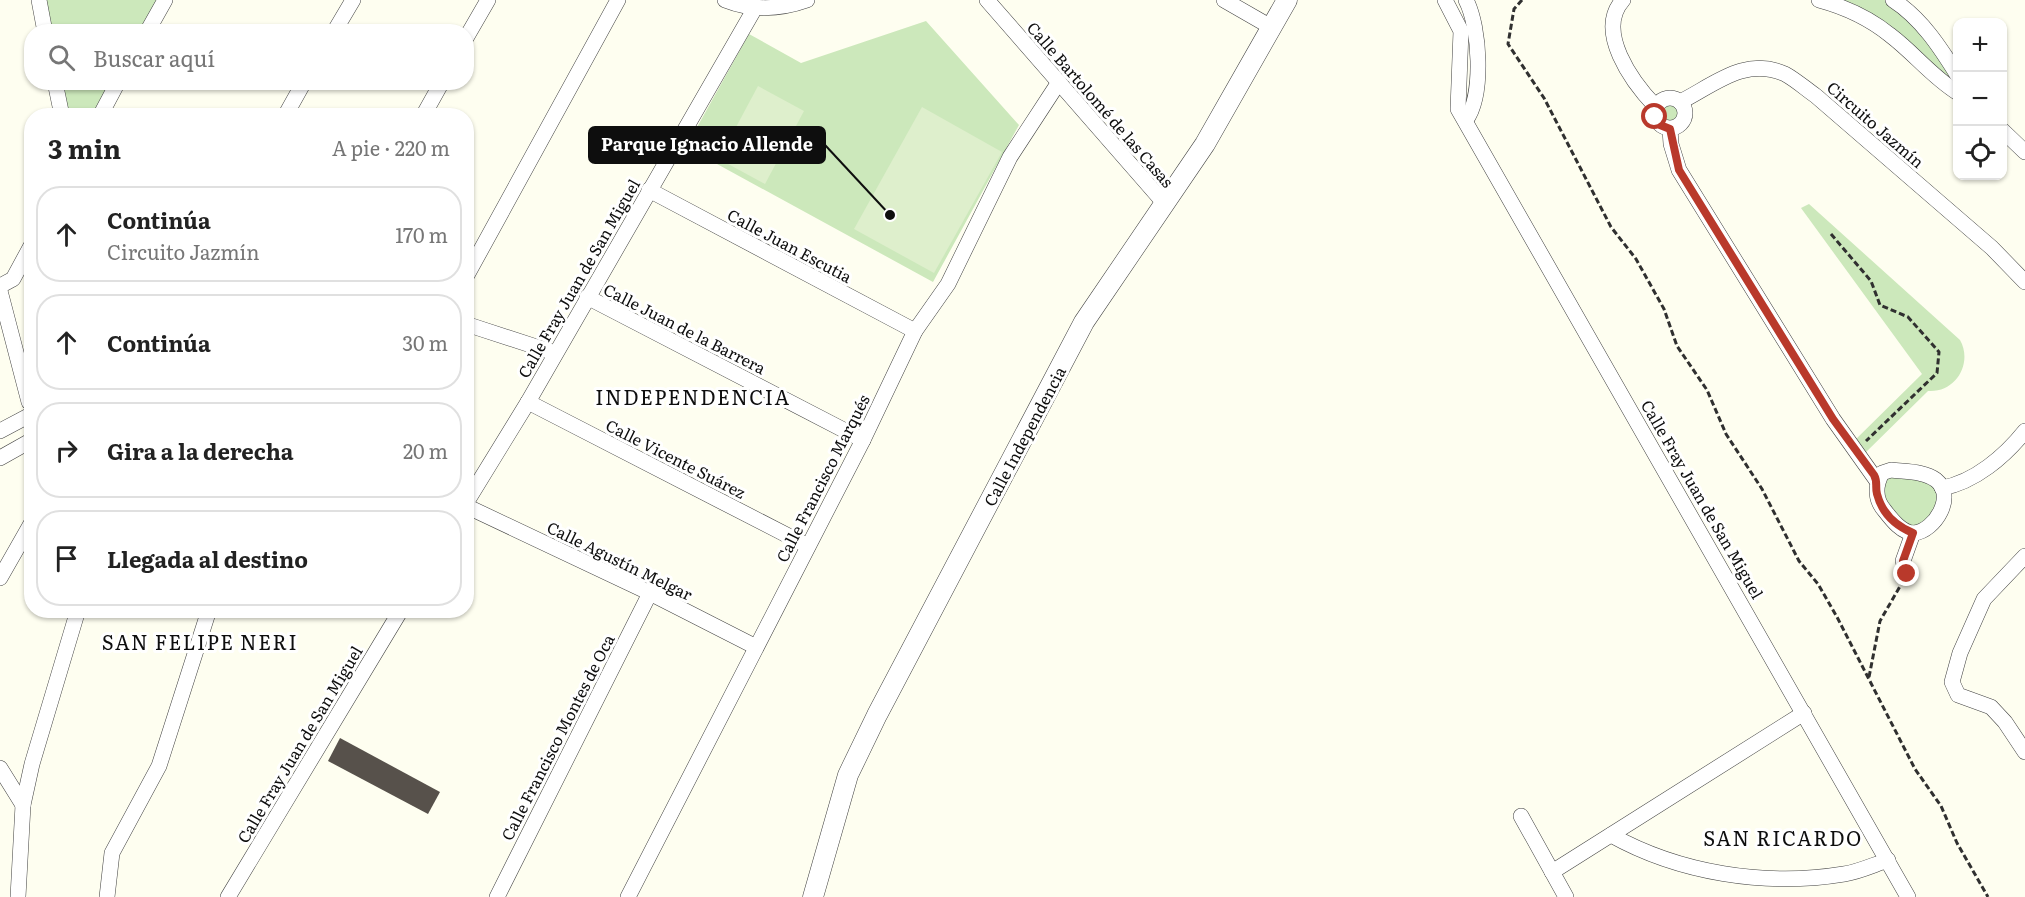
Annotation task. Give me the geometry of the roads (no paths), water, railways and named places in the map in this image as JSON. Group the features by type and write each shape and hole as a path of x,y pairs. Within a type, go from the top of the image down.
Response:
{"street":[{"path":"39,0 44,24"},
{"path":"152,24 165,0"},
{"path":"339,24 353,0"},
{"path":"474,24 488,0"},
{"path":"474,262 618,0"},
{"path":"725,0 743,7 782,9 807,0"},
{"name":"Calle Bartolomé de las Casas","path":"987,0 1165,204"},
{"path":"1224,0 1271,27"},
{"name":"Calle Independencia","path":"813,897 848,775 877,715 1084,322 1205,144 1287,0"},
{"name":"Calle Fray Juan de San Miguel","path":"1445,0 1461,31 1458,109 1908,897"},
{"path":"1466,0 1476,28 1478,53 1473,110 1466,120"},
{"path":"1623,0 1616,8 1611,28 1624,66 1656,107 1657,122 1670,129 1678,126 1684,119 1685,110 1676,99 1664,99 1656,107"},
{"path":"1819,0 1843,7 1869,20 1892,36 1936,79 1953,90"},
{"path":"1893,0 1906,8 1922,25 1955,72"},
{"name":"Calle Fray Juan de San Miguel","path":"474,492 755,8"},
{"path":"1461,31 1476,28"},
{"name":"Circuito Jazmín","path":"1680,102 1723,76 1742,69 1766,69 1785,75 1816,96 1966,225 2025,282"},
{"name":"Calle Francisco Marqués","path":"628,897 863,440 915,331 948,284 1011,157 1059,82"},
{"path":"57,90 60,108"},
{"path":"103,108 114,90"},
{"path":"289,108 300,90"},
{"path":"427,108 438,90"},
{"path":"1670,129 1679,170 1833,419 1877,482"},
{"path":"2007,135 2025,152"},
{"name":"Calle Juan Escutia","path":"649,190 915,331"},
{"path":"0,286 13,279 24,258"},
{"path":"0,291 24,383"},
{"name":"Calle Juan de la Barrera","path":"587,297 863,440"},
{"path":"474,327 555,353"},
{"name":"Calle Vicente Suárez","path":"528,402 808,546"},
{"path":"0,431 24,418"},
{"path":"1942,488 1954,485 1987,467 2012,448 2025,431"},
{"path":"0,458 24,444"},
{"path":"1892,470 1923,474 1936,480 1942,488 1945,501 1942,510 1924,530 1913,533 1900,528 1882,508 1876,492 1877,482 1882,473 1892,470"},
{"name":"Calle Agustín Melgar","path":"474,509 650,593 756,647"},
{"path":"1903,561 1913,533"},
{"path":"0,578 24,536"},
{"path":"2024,559 1984,599 1960,654 1952,682 1958,695 1991,707 2005,722 2025,752"},
{"name":"Calle Francisco Montes de Oca","path":"497,897 650,593"},
{"path":"18,897 23,805 32,764 76,618"},
{"path":"107,897 112,853 159,766 205,618"},
{"name":"Calle Fray Juan de San Miguel","path":"228,897 396,618"},
{"path":"1552,872 1804,713"},
{"path":"0,768 23,805"},
{"path":"1521,816 1566,897"},
{"path":"1611,835 1645,854 1701,870 1776,878 1844,874 1888,860"}],"place":[{"name":"Parque Ignacio Allende","path":"890,215"}],"district":[{"name":"INDEPENDENCIA","path":"693,396"},
{"name":"SAN FELIPE NERI","path":"200,641"},
{"name":"SAN RICARDO","path":"1783,837"}]}
